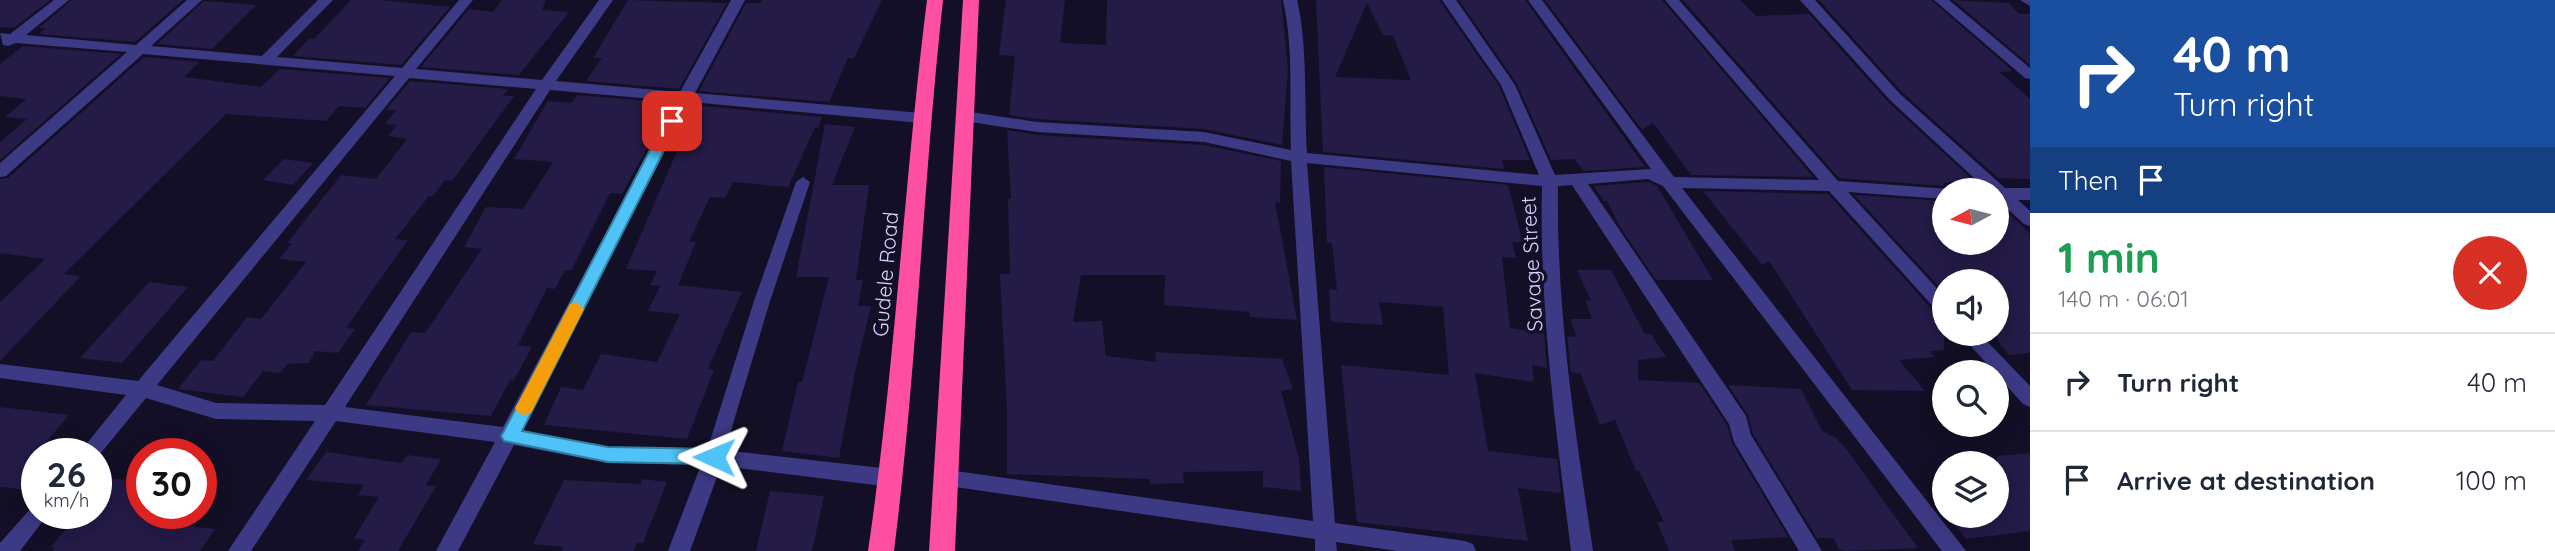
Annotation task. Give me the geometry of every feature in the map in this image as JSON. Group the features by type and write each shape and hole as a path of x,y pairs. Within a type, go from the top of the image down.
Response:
{"highway":[{"name":"Gudele Road","path":"881,551 891,478 911,263 920,118 935,0"},
{"path":"942,551 971,0"}],"street":[{"path":"0,48 7,37 62,0"},
{"path":"0,172 195,0"},
{"path":"266,60 326,0"},
{"path":"102,438 466,0"},
{"path":"239,551 332,413 545,84 606,0"},
{"path":"447,551 510,436 684,96 738,0"},
{"path":"1290,0 1297,30 1295,52 1299,158 1325,541"},
{"name":"Savage Street","path":"1450,0 1508,85 1550,181 1549,232 1561,396 1582,551"},
{"path":"1535,0 1669,182 1955,551"},
{"path":"1672,0 1833,186 1932,294"},
{"path":"1807,0 1895,97 1982,178"},
{"path":"1941,0 2030,75"},
{"path":"7,37 920,118"},
{"path":"964,116 1037,127 1204,137 1299,158 1550,181 1650,174 1669,182 1833,186 1932,192"},
{"path":"1576,179 1739,422 1741,436 1811,551"},
{"path":"2009,194 2030,194"},
{"path":"2009,202 2030,220"},
{"path":"1980,346 2030,399"},
{"path":"0,371 143,389 216,411 332,413 510,436 608,455 714,457 891,478"},
{"path":"679,551 714,457"},
{"path":"947,480 1325,541 1465,551"},
{"path":"7,551 26,529"}],"lane":[{"path":"714,457 762,301 803,182"}],"building":[{"path":"0,0 50,0 14,28 0,27"},
{"path":"72,0 183,0 135,42 39,34 46,28 39,28"},
{"path":"351,0 381,0 450,7 401,65 293,56 310,38 314,39"},
{"path":"502,0 546,0 542,10 569,12 519,75 421,67 469,9 493,12"},
{"path":"628,0 727,3 679,89 586,81 602,58 593,58"},
{"path":"762,0 882,0 854,58 848,58 829,102 699,91 746,3 760,3"},
{"path":"1006,0 1065,0 1060,43 1106,45 1107,0 1281,0 1288,69 1282,145 1204,129 1009,115 1015,56 999,55"},
{"path":"1316,0 1439,0 1499,86 1530,160 1502,160 1504,169 1323,152","holes":["1367,3 1383,35 1393,36 1411,80 1335,77"]},
{"path":"1459,0 1525,0 1645,167 1584,171 1574,159 1551,160 1517,84"},
{"path":"1545,0 1662,0 1813,177 1691,175 1653,123 1642,130"},
{"path":"1683,0 1740,0 1756,16 1809,14 1888,102 1971,178 1932,178 1932,185 1839,178"},
{"path":"1819,0 1931,0 2013,71 2000,72 2030,99 2030,179 1998,178 1902,92"},
{"path":"1953,0 2009,3 2019,14 2030,14 2030,65"},
{"path":"204,1 256,5 212,49 157,44"},
{"path":"23,46 121,54 0,160 0,142 27,119 5,117 26,99 0,96 0,64"},
{"path":"144,57 199,62 184,77 261,87 280,69 390,78 365,108 339,106 326,121 226,114 64,274 81,276 0,361 0,302 45,259 0,253 0,179 8,178"},
{"path":"410,81 508,89 503,96 514,96 452,181 445,180 433,196 429,196 395,239 408,240 346,328 355,329 338,353 315,351 309,363 287,364 280,373 263,371 243,397 178,389 201,360 213,361 247,317 261,319 306,262 279,259 292,243 287,243 341,175 376,179 407,139 388,136 397,125 385,124 396,110 386,110"},
{"path":"577,95 672,103 622,194 610,193 571,271 565,270 555,289 547,288 518,345 532,347 491,416 366,405 411,332 425,333 482,249 464,247 486,207 523,209 553,162 514,159 548,101 571,103"},
{"path":"692,105 822,117 788,187 733,182 725,198 710,197 689,242 696,242 678,285 742,292 708,369 714,370 687,439 544,425 561,387 583,390 601,354 657,362 680,314 648,311 660,286 650,285 657,271 626,269 684,135 678,132"},
{"path":"825,124 855,127 832,185 869,185 856,280 863,280 858,306 871,306 839,458 782,451 798,382 802,382 829,277 796,277"},
{"path":"1007,130 1037,135 1204,145 1281,161 1280,203 1275,202 1297,320 1250,317 1249,312 1164,305 1165,275 1081,275 1073,322 1102,321 1106,356 1156,362 1155,352 1282,359 1293,389 1281,391 1299,459 1301,491 1263,487 1263,471 1183,472 1184,483 1150,484 1150,479 1007,474 1007,410 1000,274 1010,274 1008,199 1011,199"},
{"path":"284,159 313,163 293,185 263,180"},
{"path":"1324,167 1508,185 1523,243 1512,242 1516,258 1502,257 1510,328 1544,333 1547,368 1532,365 1534,382 1475,373 1488,451 1557,459 1561,493 1518,488 1528,541 1357,522 1341,365 1449,375 1443,307 1379,302 1383,325 1331,322 1329,289 1337,290 1332,243 1327,243"},
{"path":"1648,182 1657,186 1713,280 1656,280 1620,227 1607,201 1604,201 1594,186"},
{"path":"1703,191 1828,194 1932,310 1932,346 1944,346 1944,350 1929,351 1935,357 1899,360 1925,391 1852,390 1769,261 1762,265"},
{"path":"1854,195 1932,200 1932,256 2009,256 2009,214 2030,234 2030,353 2009,355 2002,346 2009,346 2009,269 1932,269 1932,279"},
{"path":"1577,270 1611,270 1645,334 1651,334 1666,357 1638,360 1638,380 1699,383 1727,425 1732,443 1788,537 1731,540 1735,551 1669,551 1657,522 1664,522 1639,471 1636,471 1615,420 1600,425 1581,374 1571,372 1567,336 1577,337 1570,319 1592,319 1585,300 1591,301"},
{"path":"149,282 188,287 122,363 80,358"},
{"path":"1728,385 1801,389 1822,431 1835,437 1844,446 1918,548 1849,551 1839,550 1834,538 1817,538 1753,434 1748,415"},
{"path":"0,407 69,415 50,438 21,438 21,489 0,487"},
{"path":"326,452 402,463 407,455 441,459 426,485 436,486 398,551 358,551 365,540 354,538 379,497 358,495 364,485 306,480"},
{"path":"2030,453 2030,531 1966,539 1957,528 2009,528 2009,455"},
{"path":"112,479 126,480 126,529 215,529 200,551 53,551 55,548 51,547 66,529 112,529"},
{"path":"642,479 667,482 643,543 637,542 634,551 561,551 563,547 533,544 564,480 641,484"},
{"path":"770,491 824,496 812,551 756,551"}],"slow traffic":[{"path":"524,408 576,309"}],"route":[{"path":"672,121 510,436 608,455 714,457"}]}
